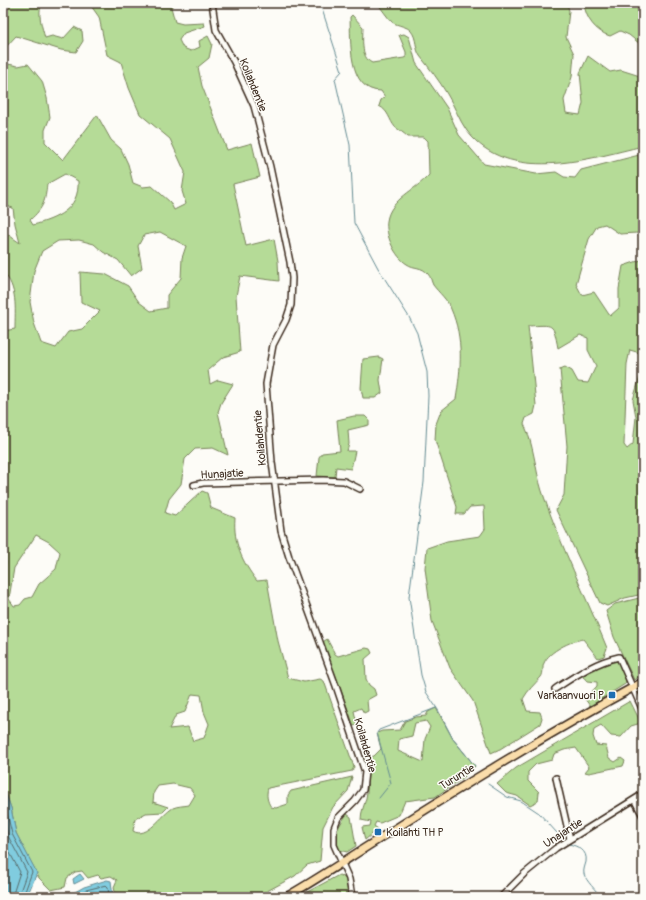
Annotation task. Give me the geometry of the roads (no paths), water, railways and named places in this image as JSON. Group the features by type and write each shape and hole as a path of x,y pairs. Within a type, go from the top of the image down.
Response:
{"highway":[{"name":"Turuntie","path":"286,897 342,864 391,831 533,744 643,682"}],"street":[{"name":"Koilahdentie","path":"212,3 216,30 234,62 254,106 270,167 291,273 291,305 286,320 273,345 266,384 274,482 281,531 289,557 336,686 364,772 363,790 355,801 338,818 334,828 334,845 349,879 352,897"},
{"name":"Hunajatie","path":"194,485 203,483 323,480 342,481 360,489"},
{"path":"555,690 582,672 610,659 619,657 643,711"},
{"path":"556,778 570,839"},
{"name":"Unajantie","path":"501,897 542,859 570,839 635,801 643,794"},
{"path":"635,801 643,816"}],"water":[{"path":"3,790 11,808 16,833 37,873 27,896 24,897 3,897"},
{"path":"80,874 84,879 74,884 73,879"},
{"path":"107,880 111,881 113,897 66,897 84,887"}],"waterway":[{"path":"320,3 342,71 335,79 350,145 354,223 378,268 409,317 417,333 427,372 428,396 424,482 409,597 421,675 426,692 438,710 453,739 475,766"},
{"path":"379,798 391,783 377,733 379,730 436,708"},
{"path":"488,784 507,797 521,801 539,813 557,833"},
{"path":"569,844 578,847 584,852 586,858 584,870 585,877 601,897"}],"place":[{"name":"Varkaanvuori P","path":"612,695"},
{"name":"Koilahti TH P","path":"378,832"}]}
